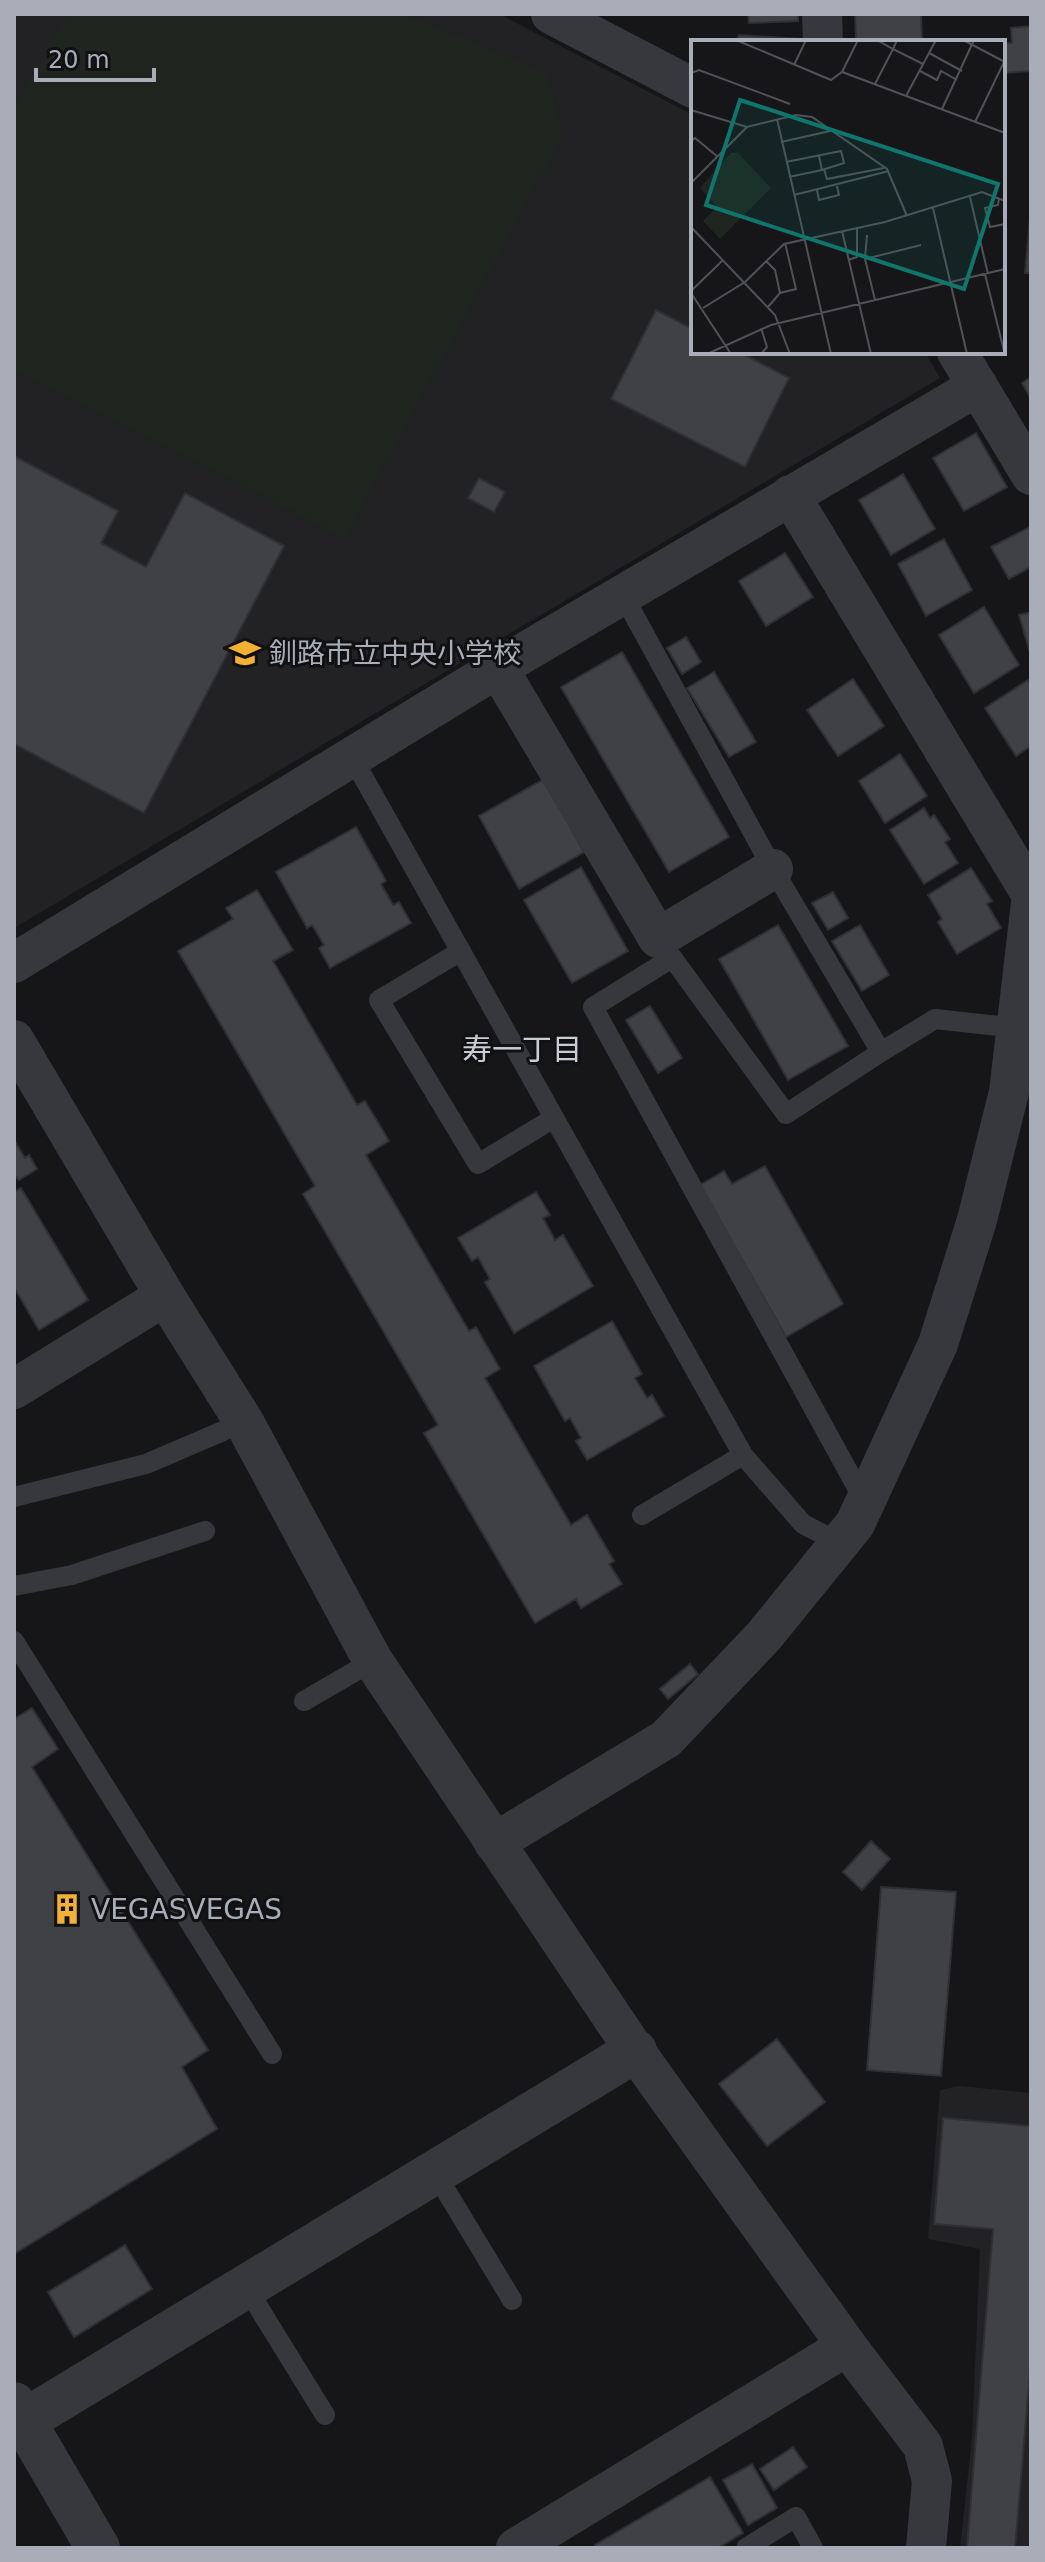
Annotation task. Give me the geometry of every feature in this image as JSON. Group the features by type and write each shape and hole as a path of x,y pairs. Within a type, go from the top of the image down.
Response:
{"street":[{"path":"551,14 691,87"},
{"path":"822,14 823,40"},
{"path":"958,354 1031,475"},
{"path":"14,963 498,668 978,386"},
{"path":"790,495 1031,894"},
{"path":"498,668 665,948 773,869"},
{"path":"494,1843 666,1739 764,1636 855,1524 938,1344 977,1220 1009,1092 1031,903"},
{"path":"14,1040 165,1296 244,1422 373,1661 635,2051 847,2346 923,2446 932,2481 926,2548"},
{"path":"14,1389 165,1296"},
{"path":"98,2548 17,2417 246,2287 635,2051"},
{"path":"516,2548 847,2346"}],"lane":[{"path":"623,595 773,869 881,1052"},
{"path":"352,757 743,1455 803,1524 840,1543"},
{"path":"865,1502 593,1007 665,948 786,1114 935,1019 1017,1028"},
{"path":"461,951 379,1000 478,1164 554,1118"},
{"path":"14,1497 146,1464 244,1422"},
{"path":"642,1515 743,1455"},
{"path":"14,1586 72,1575 205,1531"},
{"path":"14,1641 272,2054"},
{"path":"304,1701 373,1661"},
{"path":"434,2171 512,2300"},
{"path":"246,2287 325,2415"},
{"path":"746,2548 796,2517 813,2548"}],"shaded area":[{"name":"釧路市立中央小学校","path":"14,14 499,14 691,114 691,354 926,354 940,378 14,928"},
{"path":"69,14 405,14 548,74 563,135 345,538 14,370 14,106"},
{"path":"959,2086 1031,2093 1031,2548 960,2548 972,2438 980,2249 928,2239 940,2090"}],"building":[{"path":"748,14 798,14 798,21 749,23"},
{"path":"855,14 921,14 922,40 856,40"},
{"path":"1031,26 1031,71 1005,73 1005,43 1012,43 1011,28"},
{"path":"739,35 800,40 736,40"},
{"path":"1031,208 1031,273 1025,273"},
{"path":"656,310 691,328 691,354 743,354 789,378 745,467 611,399"},
{"path":"1031,377 1031,399 1022,383"},
{"path":"976,433 1007,487 964,511 933,458"},
{"path":"14,456 118,511 101,543 146,567 185,493 284,546 144,813 14,744"},
{"path":"903,474 935,529 891,555 859,500"},
{"path":"479,478 505,492 494,512 468,498"},
{"path":"1030,527 1031,567 1009,579 991,547"},
{"path":"944,539 972,590 926,616 898,564"},
{"path":"785,553 813,597 766,626 739,581"},
{"path":"984,607 1019,665 974,693 939,635"},
{"path":"1031,612 1031,656 1019,615"},
{"path":"686,637 701,662 682,674 667,648"},
{"path":"622,652 729,837 669,872 561,687"},
{"path":"714,672 756,742 729,757 687,688"},
{"path":"853,679 884,726 838,756 807,710"},
{"path":"1028,680 1031,684 1031,746 1016,756 985,708"},
{"path":"900,754 927,796 885,823 859,781"},
{"path":"544,779 584,852 519,889 479,816"},
{"path":"924,808 930,818 934,815 950,839 945,842 958,863 924,884 890,830"},
{"path":"356,827 386,881 381,884 393,905 399,902 411,923 330,968 319,948 324,945 312,925 307,928 276,872"},
{"path":"581,867 628,951 572,983 524,900"},
{"path":"971,868 992,901 987,904 1001,928 957,954 938,922 942,919 928,895"},
{"path":"257,890 293,950 273,961 357,1105 365,1101 389,1141 366,1155 469,1331 476,1327 500,1369 485,1378 571,1525 587,1515 614,1561 609,1564 622,1584 581,1608 576,1599 535,1623 424,1433 438,1425 303,1194 315,1186 178,951 233,919 226,908"},
{"path":"833,892 848,918 828,930 812,903"},
{"path":"778,925 848,1046 788,1080 719,959"},
{"path":"860,925 889,975 862,991 832,941"},
{"path":"650,1006 682,1058 658,1073 626,1020"},
{"path":"14,1140 25,1158 29,1155 37,1169 19,1180 14,1175"},
{"path":"765,1166 843,1304 786,1337 700,1185 724,1171 732,1184"},
{"path":"21,1188 88,1300 39,1330 14,1287 14,1192"},
{"path":"536,1192 550,1215 543,1218 555,1240 563,1235 593,1286 514,1333 485,1282 490,1279 478,1257 472,1261 458,1238"},
{"path":"612,1321 642,1374 635,1378 647,1398 652,1395 664,1416 587,1460 576,1441 581,1438 570,1418 565,1421 534,1366"},
{"path":"690,1664 698,1674 668,1699 660,1689"},
{"name":"VEGASVEGAS","path":"32,1708 58,1749 32,1767 208,2050 182,2067 217,2129 14,2254 14,1719"},
{"path":"871,1841 890,1859 862,1890 843,1872"},
{"path":"881,1887 956,1892 941,2076 867,2070"},
{"path":"777,2039 825,2102 767,2146 719,2084"},
{"path":"943,2118 1031,2126 1031,2360 1015,2548 967,2548 993,2229 934,2224"},
{"path":"125,2245 152,2289 74,2337 48,2292"},
{"path":"793,2447 807,2467 774,2490 760,2469"},
{"path":"752,2464 777,2508 748,2525 723,2480"},
{"path":"710,2477 743,2533 718,2548 596,2548 595,2545"}],"place":[{"name":"釧路市立中央小学校","path":"245,653"},
{"name":"VEGASVEGAS","path":"67,1909"}],"district":[{"name":"寿一丁目","path":"522,1050"}]}
